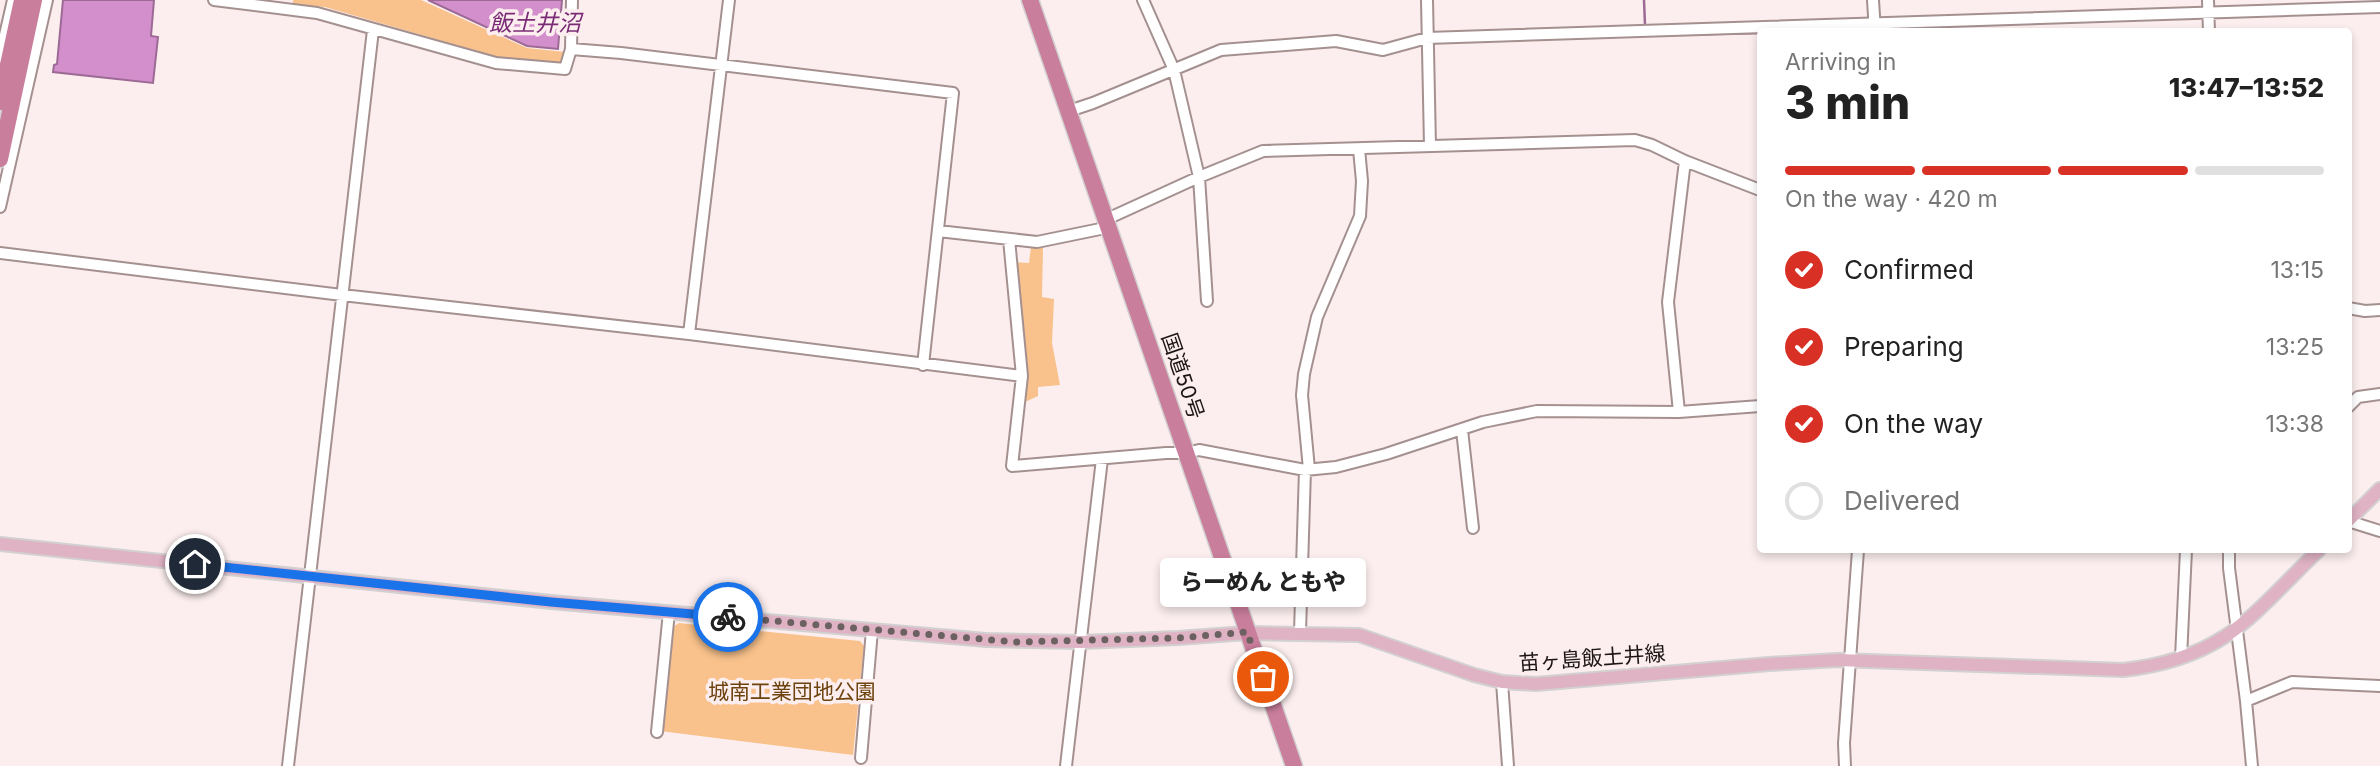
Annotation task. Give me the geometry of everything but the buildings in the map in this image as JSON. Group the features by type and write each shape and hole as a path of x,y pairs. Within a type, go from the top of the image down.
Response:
{"highway":[{"path":"0,102 22,0"},
{"path":"0,159 34,0"},
{"name":"国道50号","path":"1030,0 1294,766"}],"main road":[{"path":"2352,517 2380,489"},
{"name":"苗ヶ島飯土井線","path":"0,544 669,612 1005,641 1080,642 1247,632 1359,635 1474,675 1502,682 1536,684 1769,664 1849,660 2123,670 2153,666 2181,658 2214,643 2236,629 2316,553"}],"street":[{"path":"0,57 13,0"},
{"path":"0,207 47,0"},
{"path":"214,0 255,3 317,13 496,63 565,69 571,49 572,0"},
{"path":"689,334 729,0"},
{"path":"1143,0 1174,70 1199,177 1207,302"},
{"path":"1427,0 1430,146"},
{"path":"1873,0 1874,28 2380,7"},
{"path":"2208,0 2209,28"},
{"path":"288,766 373,30"},
{"path":"1069,111 1221,50 1336,41 1383,50 1427,38 1757,31"},
{"path":"571,49 621,52 953,93 923,365"},
{"path":"938,231 1037,242 1109,223 1199,177 1263,151 1634,140 1757,189"},
{"path":"1300,632 1307,470 1302,395 1304,374 1317,317 1360,216 1362,181 1359,149"},
{"path":"1679,412 1668,302 1685,161"},
{"path":"1009,239 1022,376 1012,466 1199,450 1307,470 1336,467 1386,454 1483,422 1537,411 1679,412 1757,406"},
{"path":"0,253 1022,376"},
{"path":"2352,309 2380,310"},
{"path":"2352,403 2358,397 2380,394"},
{"path":"1462,430 1473,528"},
{"path":"1066,766 1102,459"},
{"path":"2352,522 2380,531"},
{"path":"1845,766 1844,743 1858,553"},
{"path":"2181,658 2186,553"},
{"path":"2230,553 2229,568 2252,766"},
{"path":"657,732 669,612"},
{"path":"861,758 872,630"},
{"path":"1502,682 1508,766"},
{"path":"2246,701 2292,682 2380,686"}],"green space":[{"path":"293,0 421,0 527,48 565,52 560,64 501,58 325,7 293,5"},
{"path":"1031,247 1043,248 1042,297 1054,299 1052,343 1060,385 1038,387 1038,396 1025,402 1027,373 1014,262 1029,263"},
{"name":"城南工業団地公園","path":"679,623 860,641 864,646 853,755 660,731 673,627"}],"water":[{"path":"63,0 154,0 151,36 158,37 153,83 53,72 54,65 57,64"},
{"name":"飯土井沼","path":"428,0 562,0 558,49 527,46"}],"waterway":[{"path":"1644,0 1645,25"},
{"path":"1666,35 1757,33"}],"way so far":[{"path":"728,617 1015,642 1178,638 1247,632 1263,677"}],"place":[{"name":"らーめん ともや","path":"1263,677"}],"route":[{"path":"195,564 551,602 728,617"}]}
